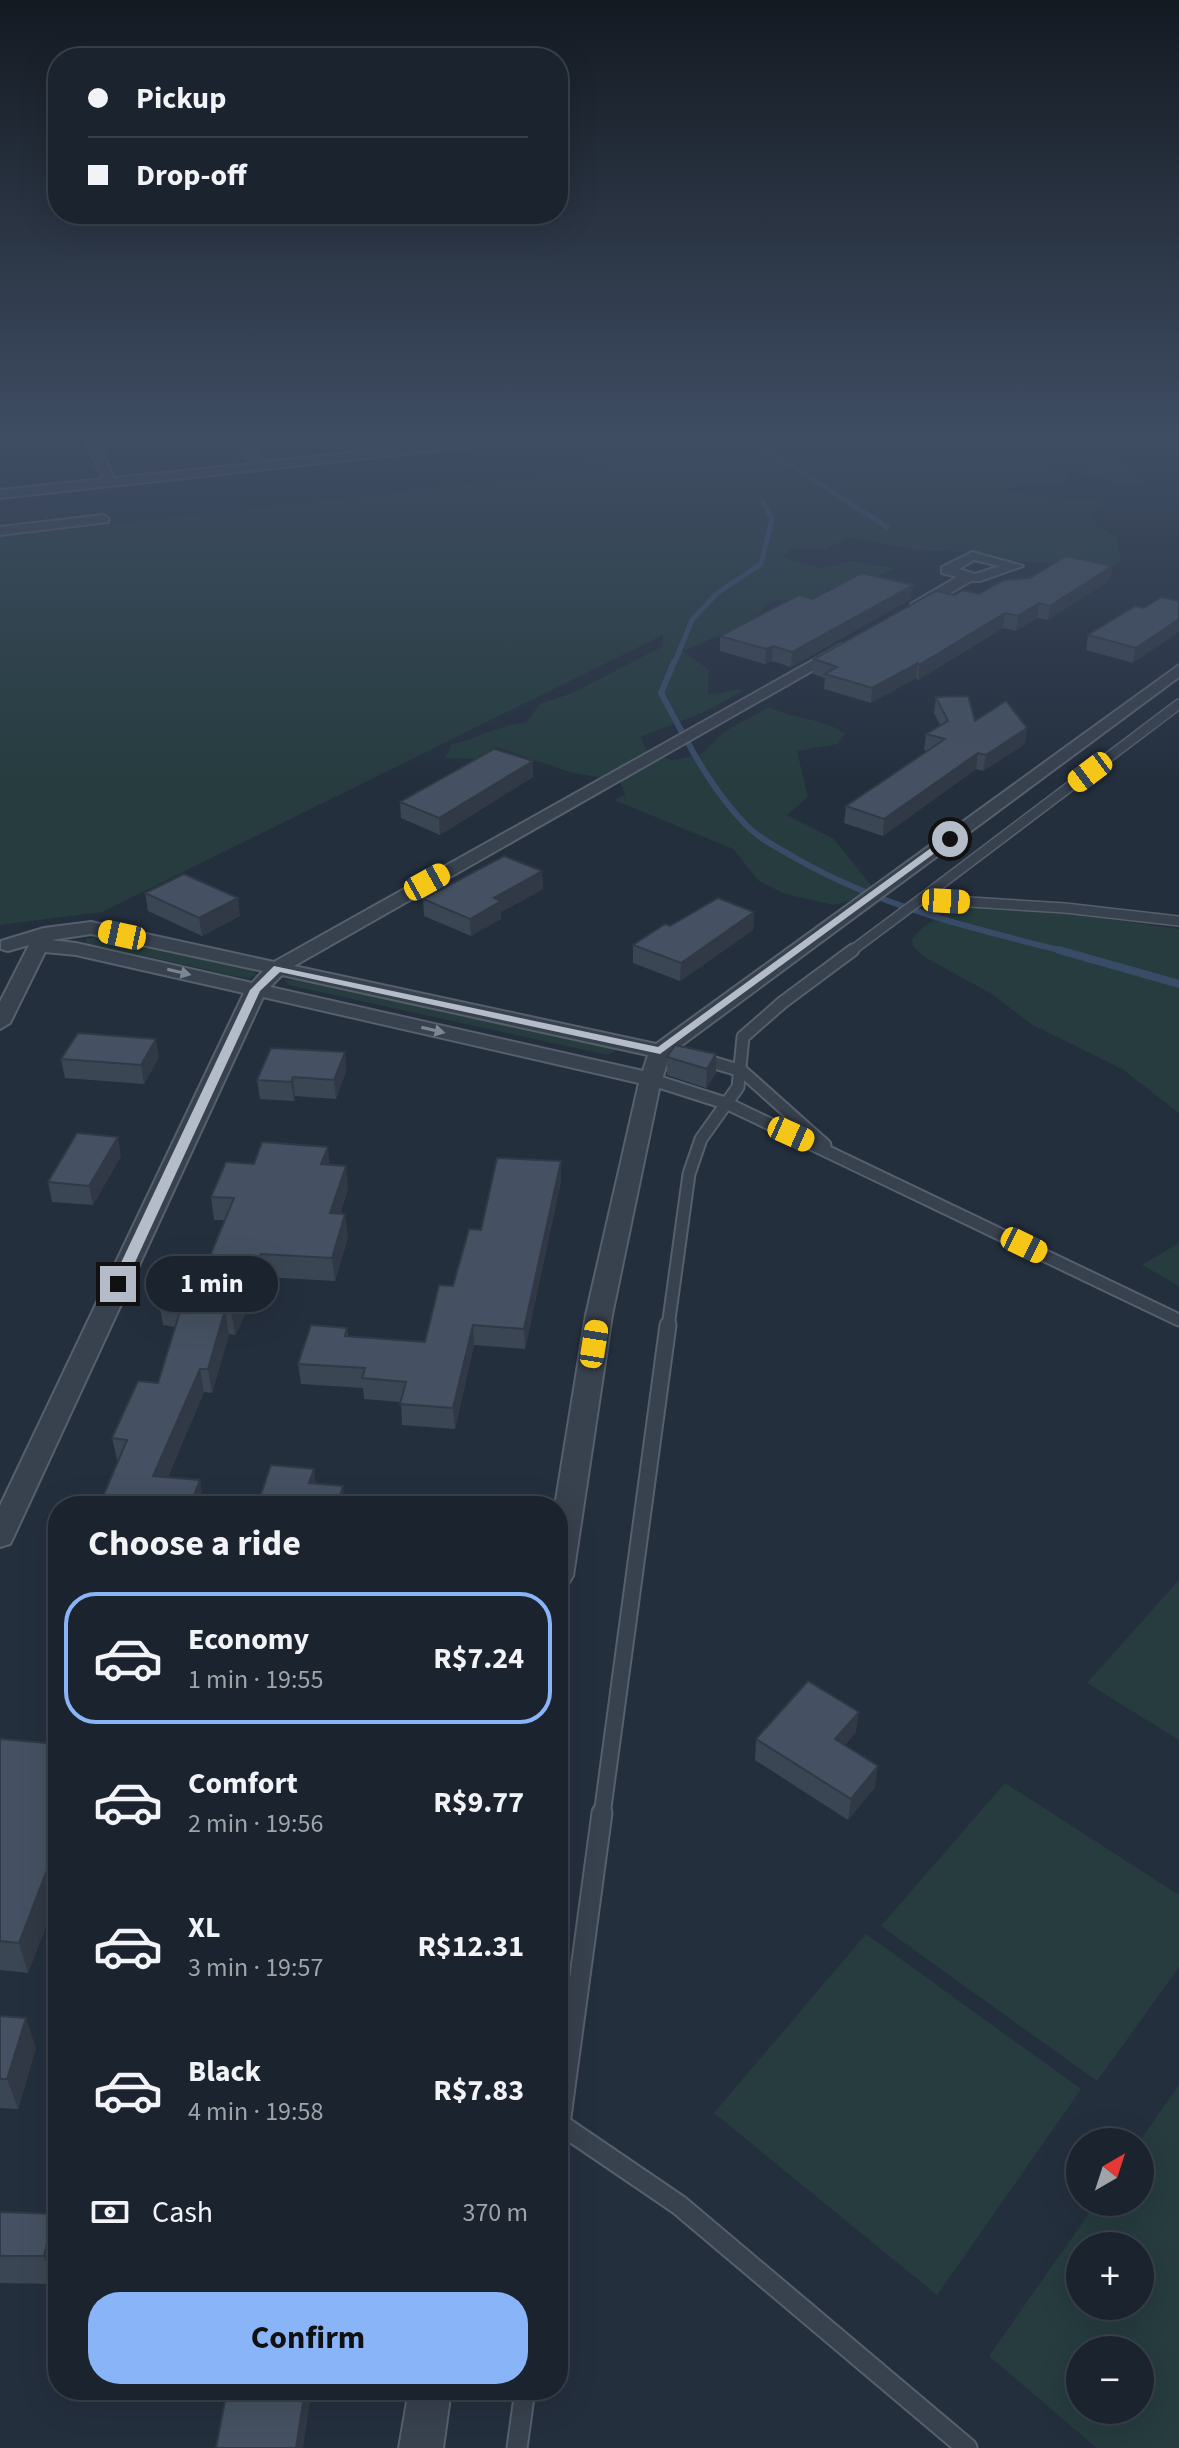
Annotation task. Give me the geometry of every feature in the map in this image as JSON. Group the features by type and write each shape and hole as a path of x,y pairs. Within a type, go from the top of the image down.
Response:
{"street":[{"path":"896,618 966,578"},
{"path":"0,1536 256,990 278,968 856,641"},
{"path":"568,1512 599,1315 650,1079 666,1052 1179,670"},
{"path":"4,945 91,928 666,1052"},
{"path":"42,939 650,1079"},
{"path":"2,1015 42,939"},
{"path":"421,2448 428,2400"}],"lane":[{"path":"568,2066 689,1174 701,1139 738,1087 743,1037 783,1002 1179,704"},
{"path":"921,899 1065,908 1179,921"},
{"path":"686,1056 742,1071 833,1152"},
{"path":"650,1079 728,1104 1179,1320"},
{"path":"568,2137 679,2205 967,2448"},
{"path":"517,2448 524,2400"}],"green space":[{"path":"0,555 785,555 783,558 823,568 852,561 895,568 840,594 770,602 750,622 683,651 709,670 708,693 745,690 702,713 640,737 648,753 673,760 700,755 724,732 769,707 836,728 845,734 838,744 797,751 808,797 787,815 834,839 877,893 834,905 785,894 759,881 733,849 614,800 625,795 620,781 573,773 496,747 475,759 445,758 452,744 526,723 540,704 575,692 663,646 663,635 102,912 0,925"},
{"path":"987,555 1120,555 1121,562 1111,566 1017,561"},
{"path":"971,906 1028,908 1179,929 1179,1113 1122,1069 1031,1024 992,994 924,957 913,946 912,939 931,922"},
{"path":"97,937 254,970 256,975 249,979 86,943 86,939"},
{"path":"285,980 299,980 609,1046 616,1051 607,1055 288,985"},
{"path":"1179,1243 1179,1286 1142,1265"},
{"path":"1179,1580 1179,1740 1087,1683"},
{"path":"1005,1783 1179,1895 1179,1967 1097,2081 881,1926"},
{"path":"866,1934 1081,2089 937,2295 714,2113"},
{"path":"1179,2085 1179,2448 1097,2448 1069,2424 1154,2424 1154,2336 1066,2336 1066,2422 989,2356 1066,2246 1066,2320 1154,2320 1154,2232 1076,2232 1087,2216 1154,2216 1154,2128 1149,2128"}],"building":[{"path":"1066,556 1112,566 1050,606 1039,603 1018,616 1005,613 919,665 872,688 825,674 837,667 814,659 936,591 954,595 963,590 979,594 1004,580 1030,578"},
{"path":"861,573 913,585 792,652 773,646 766,649 720,636 799,595 813,599"},
{"path":"1161,597 1179,601 1179,619 1136,648 1088,635 1135,606 1144,608"},
{"path":"968,696 975,721 1006,701 1027,728 986,755 978,753 884,819 846,806 945,739 926,734 948,721 936,697"},
{"path":"494,749 533,761 439,818 400,802"},
{"path":"504,856 542,871 494,898 501,901 470,919 423,899"},
{"path":"184,874 238,898 199,918 145,893"},
{"path":"718,898 754,912 681,963 633,945 665,924 670,926"},
{"path":"78,1033 156,1039 141,1065 61,1059"},
{"path":"675,1045 716,1054 707,1069 667,1057"},
{"path":"271,1048 345,1052 334,1080 293,1077 291,1082 257,1080"},
{"path":"77,1133 118,1137 89,1186 48,1182"},
{"path":"262,1142 328,1147 321,1164 346,1166 330,1213 345,1214 332,1258 261,1254 231,1311 225,1310 208,1369 200,1369 153,1476 200,1480 194,1496 103,1496 127,1440 112,1438 138,1381 158,1383 182,1305 159,1302 181,1263 206,1266 234,1198 211,1197 226,1162 254,1164"},
{"path":"497,1158 561,1161 524,1329 473,1325 453,1408 400,1404 406,1382 362,1378 365,1368 298,1364 311,1325 347,1328 345,1336 425,1342 439,1285 453,1286 469,1229 481,1230"},
{"path":"271,1465 314,1469 309,1483 343,1486 340,1496 260,1496"},
{"path":"808,1681 859,1712 835,1739 878,1766 851,1799 756,1739"},
{"path":"0,1739 48,1743 48,1867 19,1943 0,1941"},
{"path":"0,2016 26,2018 7,2079 0,2079"},
{"path":"0,2212 48,2214 44,2256 0,2256"},
{"path":"225,2400 303,2400 296,2448 216,2448"}],"waterway":[{"path":"674,664 692,620 716,594 761,564 763,555"},
{"path":"674,662 661,693 721,796 758,836 862,891 929,915 1067,952"},
{"path":"1059,950 1179,984"}],"route":[{"path":"118,1284 256,990 278,968 660,1051 950,839"}]}
